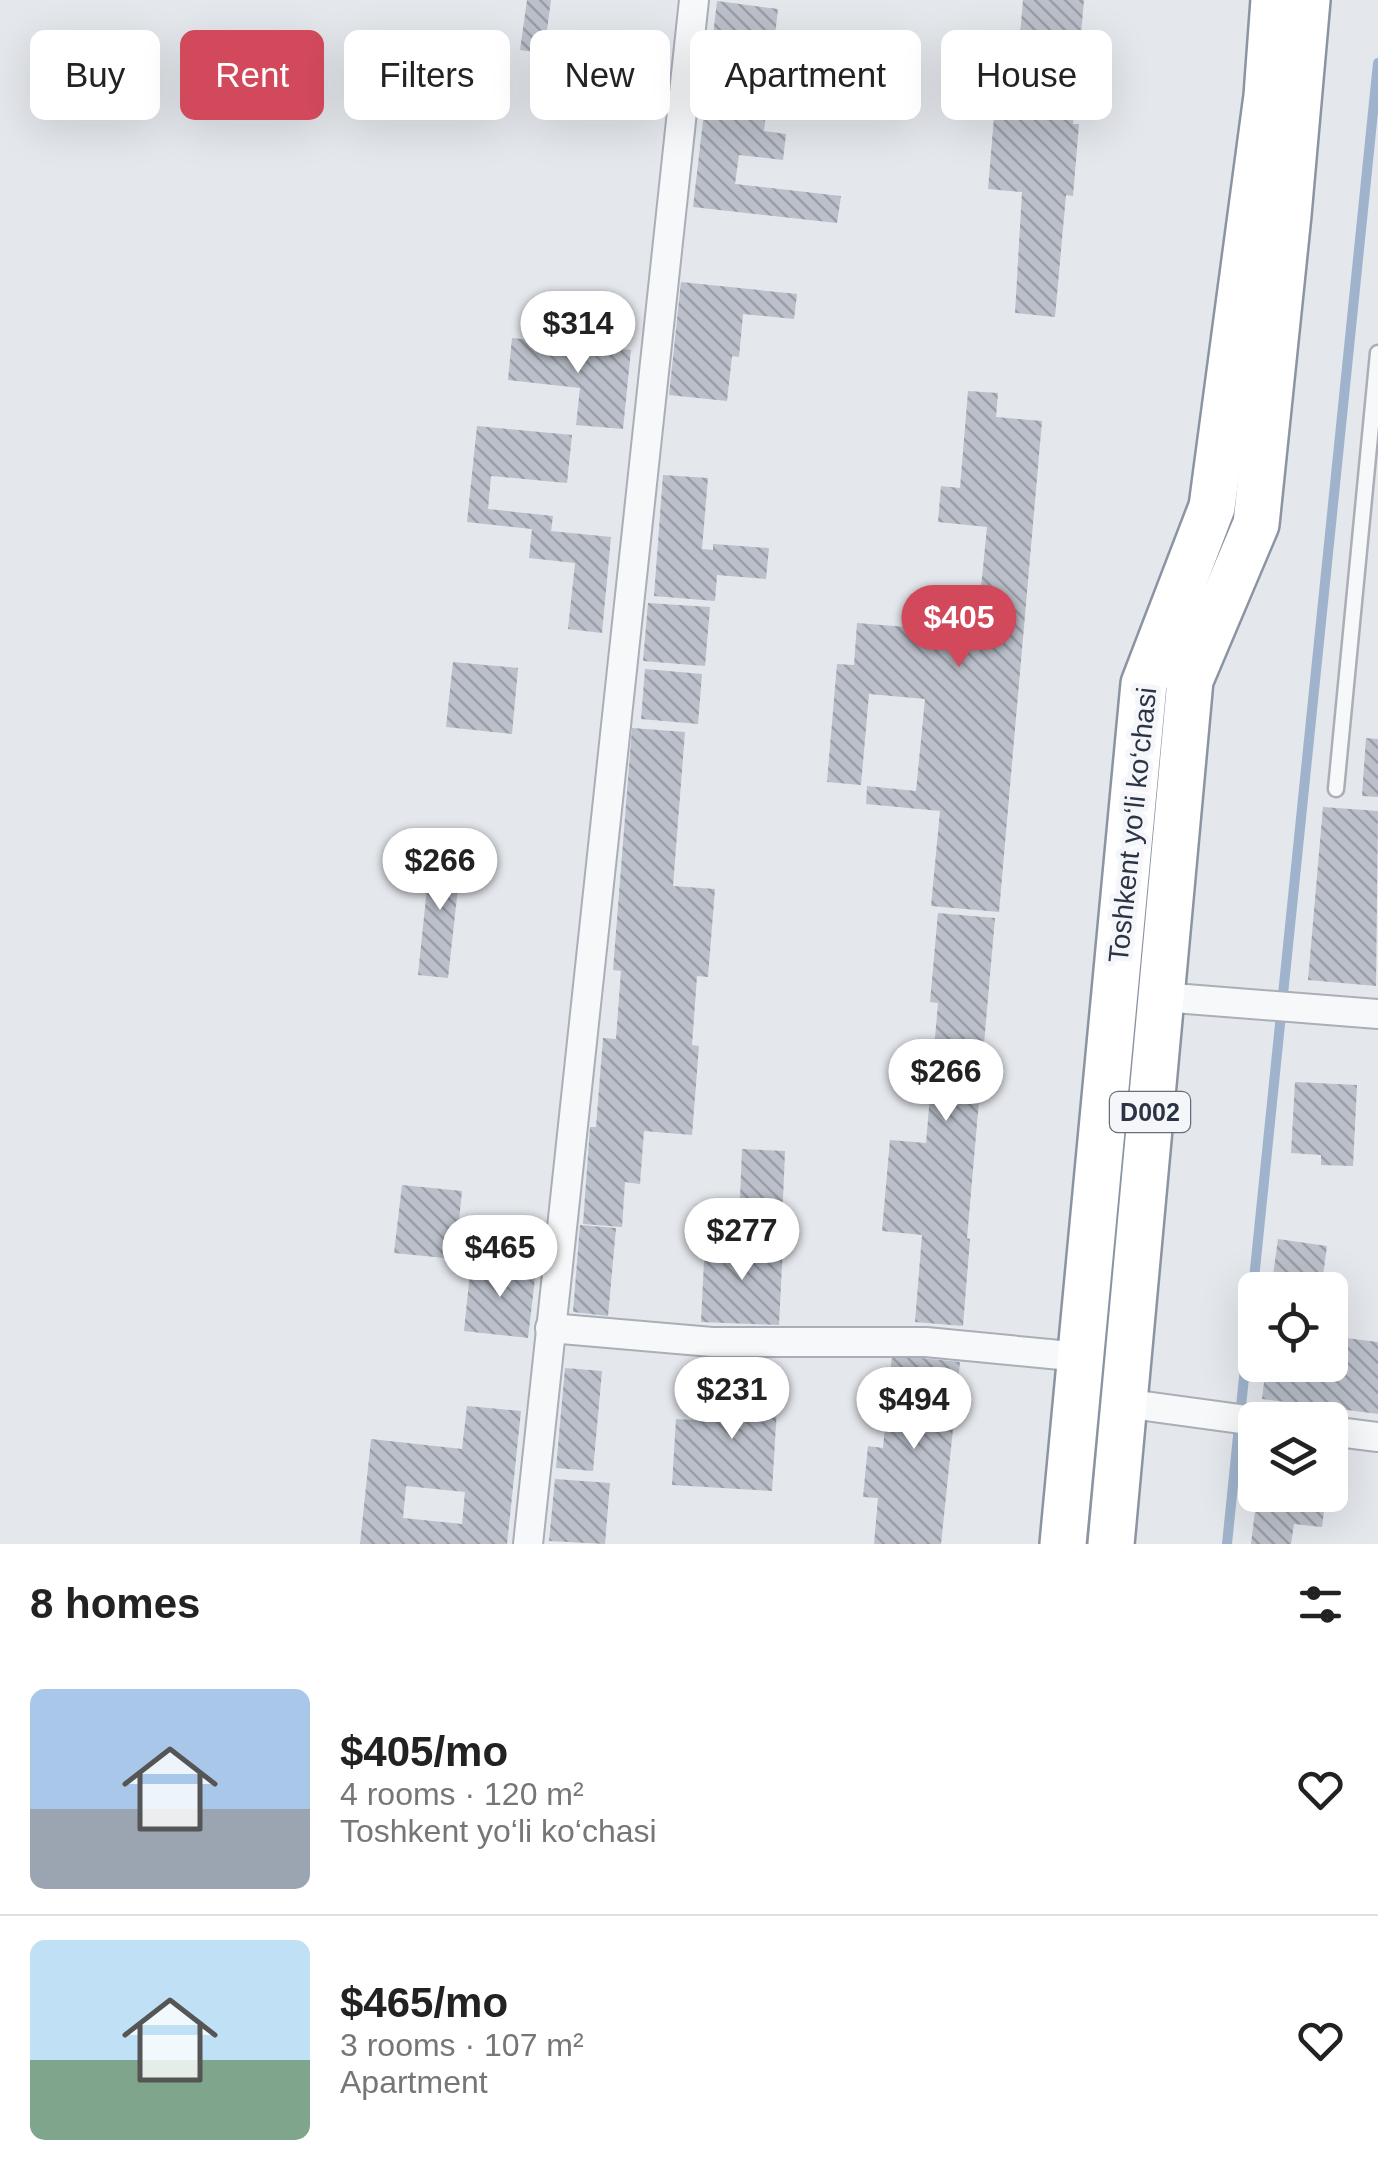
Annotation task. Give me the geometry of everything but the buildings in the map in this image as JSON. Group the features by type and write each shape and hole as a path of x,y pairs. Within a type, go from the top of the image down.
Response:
{"highway":[{"name":"Toshkent yo‘li ko‘chasi","path":"1063,1544 1144,684 1212,508 1267,96 1274,0"},
{"name":"Toshkent yo‘li ko‘chasi","path":"1111,1544 1190,680 1256,524 1307,0"}],"street":[{"path":"528,1544 694,0"},
{"path":"1161,997 1378,1014"},
{"path":"550,1328 712,1342 926,1342 1080,1357"},
{"path":"1123,1403 1238,1418"},
{"path":"1348,1433 1378,1437"}],"lane":[{"path":"1336,789 1378,353"}],"waterway":[{"path":"1227,1544 1378,63"}]}
